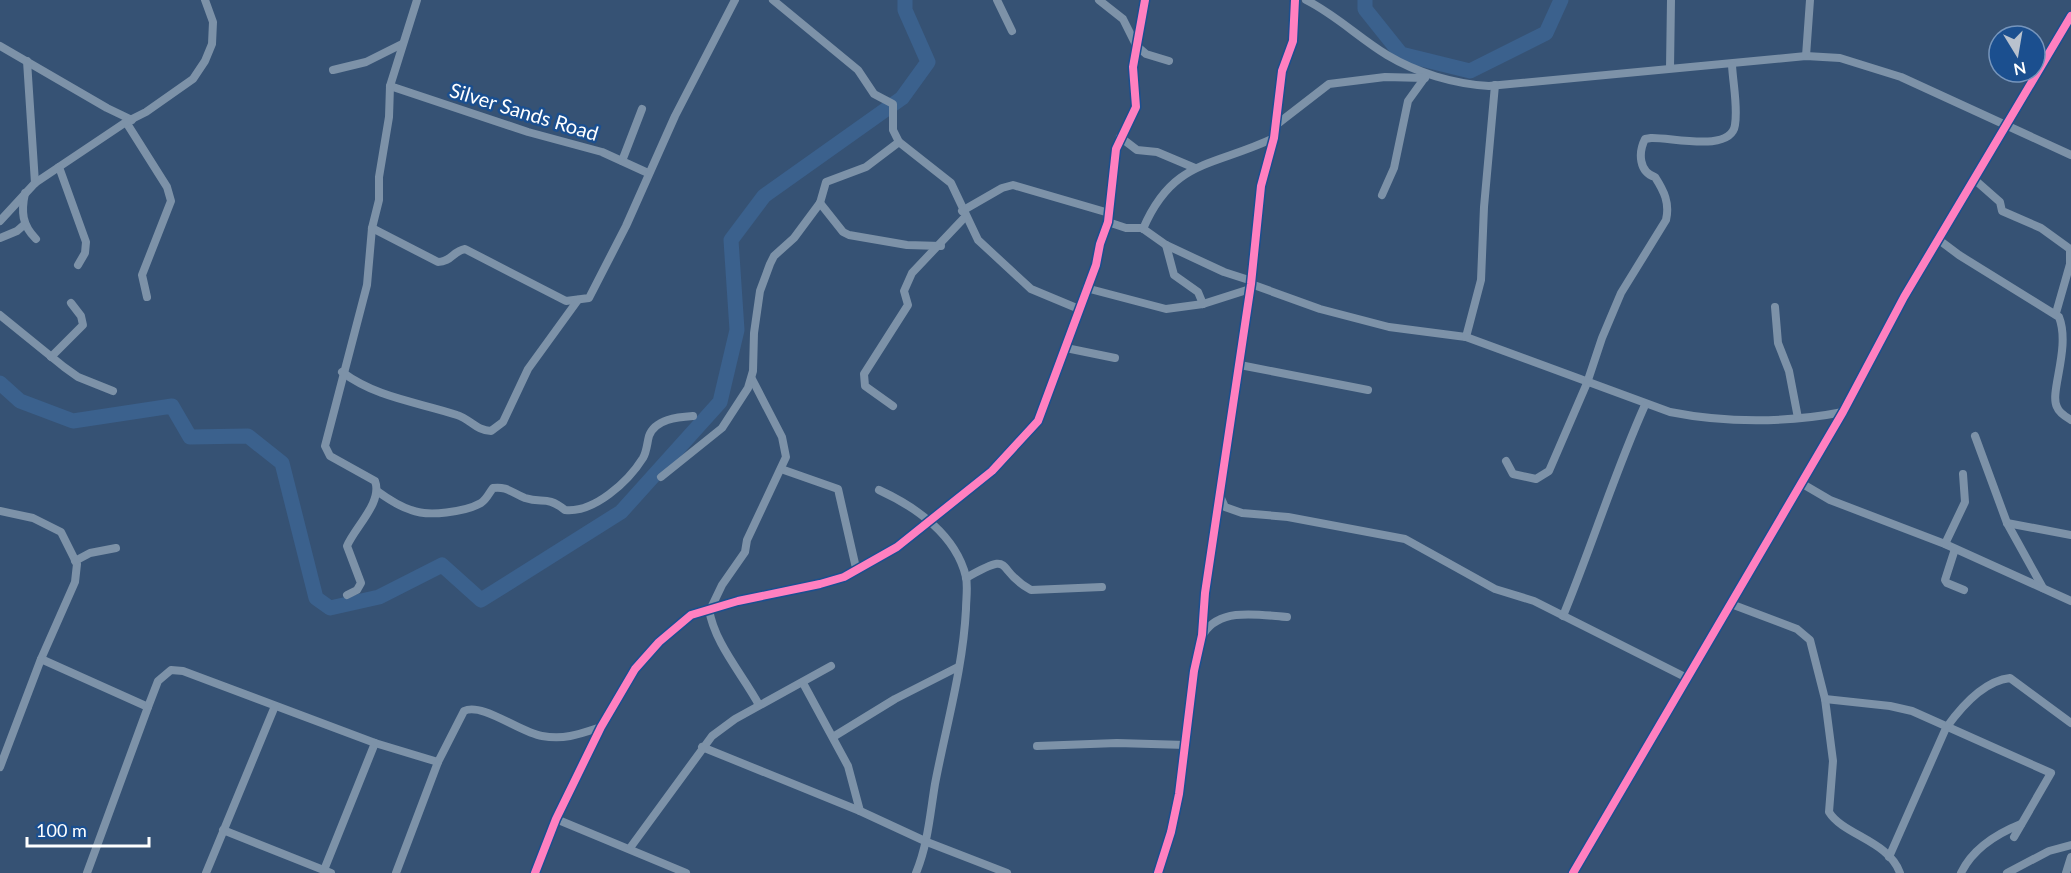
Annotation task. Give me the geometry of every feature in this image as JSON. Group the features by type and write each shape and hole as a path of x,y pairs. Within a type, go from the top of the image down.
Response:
{"street":[{"path":"0,221 34,183 193,79 206,61 212,44 213,22 205,0"},
{"path":"347,595 357,590 361,583 347,546 377,492 375,481 326,453 325,446 342,372 367,285 372,228 379,200 379,177 389,117 390,86 417,0"},
{"path":"372,228 438,262 447,261 461,249 468,250 566,301 581,300 593,294 648,173 735,0"},
{"path":"773,0 858,70 874,94 893,104 893,129 899,142 947,179 959,197 964,214 978,240 1031,289 1079,309"},
{"path":"997,0 1012,31"},
{"path":"1099,0 1123,19 1138,48 1146,54 1169,61"},
{"path":"535,873 556,819 601,727 636,669 659,642 691,615 710,608 835,581 897,547 992,471 1031,431 1045,405 1066,348 1109,217 1114,158 1120,137 1135,115 1133,67 1145,0"},
{"path":"1158,873 1171,832 1186,746 1194,671 1202,635 1205,593 1251,285 1261,186 1274,138 1282,70 1293,41 1295,0"},
{"path":"1306,0 1322,8 1388,55 1426,76"},
{"path":"1670,68 1671,0"},
{"path":"1806,56 1810,0"},
{"path":"1573,873 1843,412 1904,297 2071,16"},
{"path":"333,70 366,62 402,44"},
{"path":"0,46 129,121 167,187 171,201 142,275 147,297"},
{"path":"1276,124 1329,84 1385,77 1426,76 1468,84 1495,85 1806,56 1840,58 1893,74 2071,155"},
{"path":"27,61 34,183"},
{"path":"1506,461 1513,474 1536,479 1545,475 1587,383 1602,338 1621,293 1666,220 1668,212 1664,191 1655,177 1647,175 1641,166 1645,139 1724,140 1731,135 1736,119 1732,64"},
{"path":"1382,195 1394,168 1408,101 1426,76"},
{"path":"1466,337 1481,280 1484,207 1495,85"},
{"name":"Silver Sands Road","path":"390,86 463,112 602,152 648,173"},
{"path":"622,161 642,109"},
{"path":"1120,137 1137,150 1158,152 1195,168"},
{"path":"1143,229 1153,207 1165,191 1183,174 1274,138"},
{"path":"661,477 722,428 752,379 760,291 770,264 774,256 794,238 820,203 826,182 866,167 899,142"},
{"path":"59,167 86,242 85,253 78,265"},
{"path":"1975,180 2000,202 2002,211 2041,228 2070,249 2069,274 2056,313"},
{"path":"893,406 870,391 865,386 863,377 908,305 905,285 912,273 941,246 964,214 1002,188 1013,185 1109,217 1126,228 1143,229 1166,245 1251,285 1320,309 1389,327 1466,337 1540,362 1645,405 1700,418 1798,418 1843,412"},
{"path":"25,193 22,208 25,224 36,239"},
{"path":"820,203 843,232 849,235 907,245 941,246"},
{"path":"0,238 17,231 25,224"},
{"path":"1939,240 1959,255 2056,313 2063,327 2064,336 2063,358 2055,399 2059,411 2071,420"},
{"path":"1166,245 1174,275 1198,292 1203,304"},
{"path":"1086,288 1166,309 1203,304 1251,285"},
{"path":"342,372 375,391 458,415 480,429 491,431 503,422 528,369 581,300"},
{"path":"51,357 83,325 81,316 71,303"},
{"path":"1775,307 1778,343 1789,371 1798,418"},
{"path":"0,315 78,377 113,391"},
{"path":"1066,348 1115,358"},
{"path":"1240,364 1368,390"},
{"path":"752,379 784,446 786,457 747,540 745,552 722,585 710,608 710,620 759,705"},
{"path":"1563,616 1604,514 1620,461 1645,405"},
{"path":"377,492 393,503 419,512 453,511 478,504 484,502 493,488 503,486 526,498 555,502 565,510 586,509 601,501 644,457 649,434 653,430 672,417 693,416"},
{"path":"1975,436 2007,523 2044,588"},
{"path":"781,469 838,489 856,568"},
{"path":"1946,544 1965,502 1963,474"},
{"path":"1801,483 1830,500 1946,544 2071,601"},
{"path":"879,490 931,520 957,557 966,578 965,623 958,667 927,842 916,873"},
{"path":"1221,495 1225,507 1236,511 1405,539 1495,589 1534,601 1688,678"},
{"path":"0,511 48,523 61,532 75,561 75,582 41,659 0,766"},
{"path":"2007,523 2071,535"},
{"path":"75,561 90,553 116,548"},
{"path":"1955,549 1945,580 1964,590"},
{"path":"966,578 999,562 1004,564 1022,585 1031,590 1102,587"},
{"path":"1731,604 1804,634 1813,648 1825,699 1833,761 1829,812 1889,857 1900,873"},
{"path":"1202,635 1216,619 1235,615 1287,617"},
{"path":"41,659 148,707"},
{"path":"630,848 702,747 735,719 831,666"},
{"path":"833,737 895,699 958,667"},
{"path":"87,873 158,681 166,672 176,670 375,743 438,762"},
{"path":"1889,857 1946,728 1956,714 1983,689 1994,681 2010,678 2071,723"},
{"path":"803,683 853,777 860,812"},
{"path":"1825,699 1890,706 1930,718 1946,728 2051,773 2014,837"},
{"path":"206,873 275,706"},
{"path":"396,873 438,762 459,718 468,709 483,712 529,734 543,736 569,738 601,727"},
{"path":"223,830 328,872 375,743"},
{"path":"1037,746 1107,743 1186,746"},
{"path":"702,747 860,812 991,870 1007,873"},
{"path":"556,819 686,873"},
{"path":"1961,873 1970,857 2002,831 2022,824"},
{"path":"2007,873 2049,851 2071,845"},
{"path":"2066,873 2071,857"}],"waterway":[{"path":"0,383 20,401 73,421 172,406 190,437 248,436 282,463 316,598 330,608 379,597 442,565 481,600 621,512 720,402 737,330 731,240 764,196 902,98 928,62 905,10 905,0"},
{"path":"1365,0 1365,9 1401,54 1470,71 1546,33 1561,0"}],"cycle path":[{"path":"535,873 556,819 601,727 635,669 659,642 691,615 738,601 844,577 897,547 992,471 1038,421 1096,265 1108,222 1116,149 1136,107 1133,67 1145,0"},
{"path":"1158,873 1171,832 1179,794 1194,671 1202,635 1205,593 1251,284 1261,186 1274,138 1282,71 1293,41 1295,0"},
{"path":"1573,873 1843,412 1904,297 2071,16"}]}
